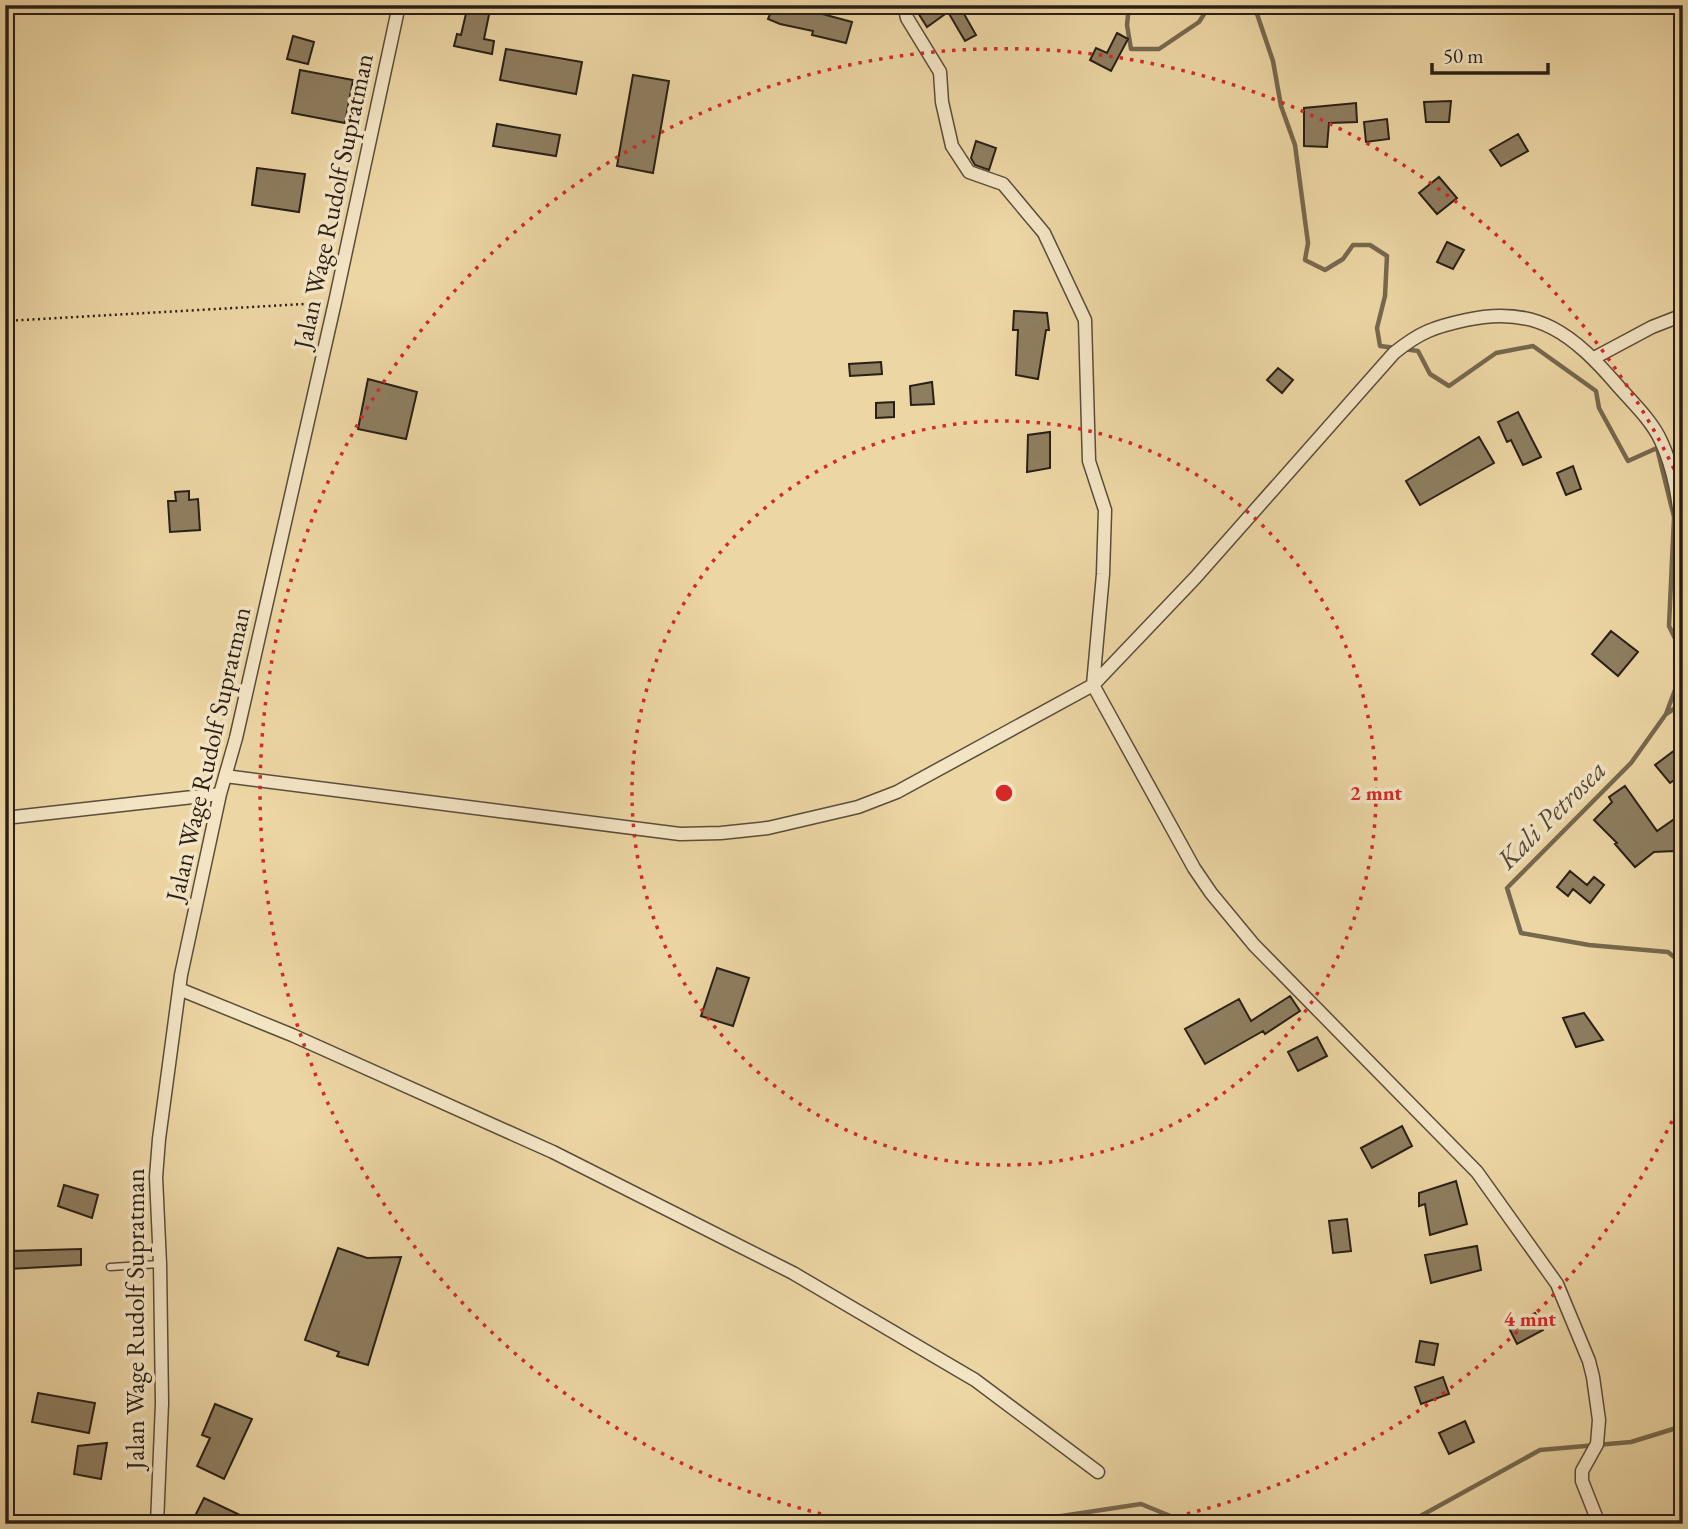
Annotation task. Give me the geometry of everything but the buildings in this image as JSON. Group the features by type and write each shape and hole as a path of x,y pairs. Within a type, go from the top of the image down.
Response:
{"street":[{"name":"Jalan Wage Rudolf Supratman","path":"157,1524 162,1402 156,1177 179,989 220,794 236,738 335,302 399,5"},
{"path":"904,5 907,18 940,72 942,102 952,146 970,172 1003,184 1044,233 1085,320 1090,461 1105,510 1103,574 1093,685 1194,868 1211,893 1254,945 1478,1172 1557,1284 1589,1361 1599,1420 1597,1444 1582,1471 1582,1480 1599,1524"},
{"path":"225,776 680,834 768,828 858,807 897,792 1093,685 1195,578 1394,353 1416,335 1492,314 1524,317 1551,327 1573,341 1594,358 1644,415 1660,437 1672,467 1683,540"},
{"path":"1594,358 1652,327 1683,316"},
{"path":"5,818 220,794"},
{"path":"179,989 292,1035 553,1152 793,1273 975,1380 1098,1472"}],"lane":[{"path":"110,1267 160,1264"}],"path":[{"path":"5,321 335,302"}],"waterway":[{"path":"1129,5 1127,25 1131,49 1159,49 1199,22 1210,5"},
{"path":"1252,5 1273,61 1281,106 1295,145 1308,243 1305,260 1325,270 1343,259 1353,245 1370,245 1387,256 1385,296 1377,328 1380,346 1396,348"},
{"path":"1404,349 1418,351 1430,374 1449,386 1496,353 1533,346 1596,391 1599,408 1628,461 1657,448 1674,517 1669,626 1682,653 1678,682 1666,714"},
{"name":"Kali Petrosea","path":"1683,703 1666,714 1631,763 1507,888 1521,933 1589,945 1668,952 1683,964"},
{"name":"Kali Petrosea","path":"1406,1524 1540,1450 1631,1442 1683,1426"},
{"name":"Kali Petrosea","path":"1046,1524 1055,1517 1141,1504 1190,1524"}]}
